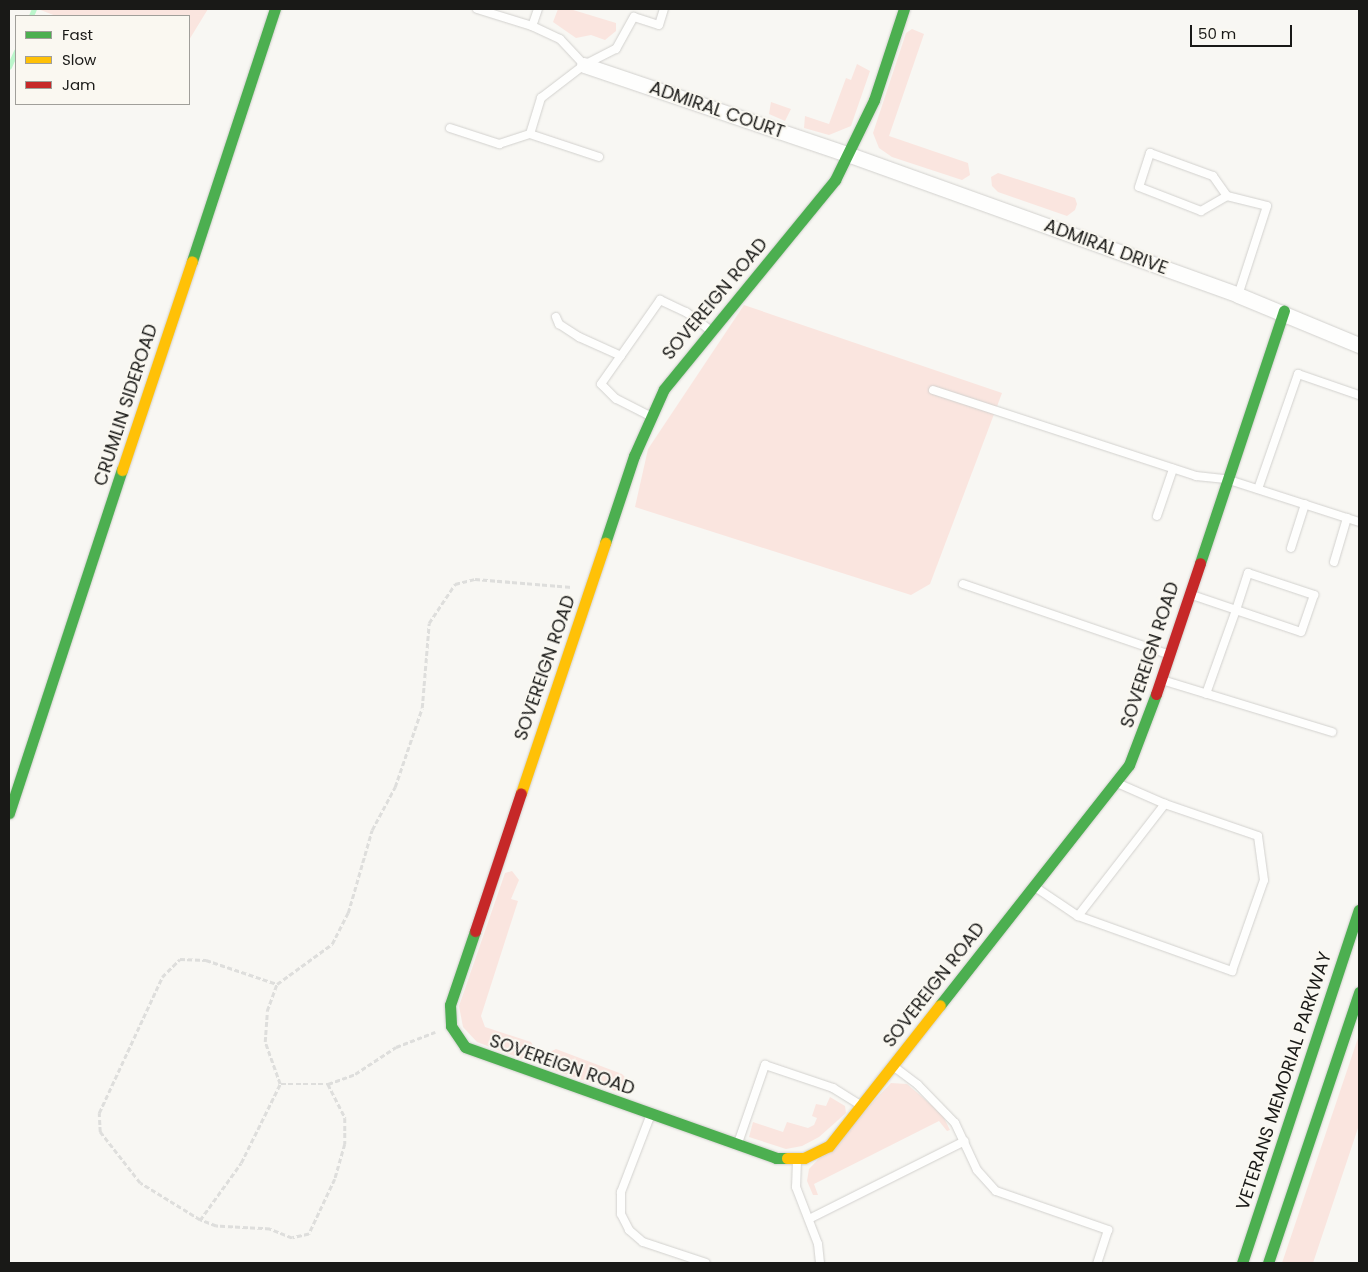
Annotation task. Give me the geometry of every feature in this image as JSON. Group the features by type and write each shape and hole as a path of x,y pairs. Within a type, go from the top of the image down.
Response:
{"main road":[{"name":"CRUMLIN SIDEROAD","path":"9,812 13,788 274,9"},
{"name":"SOVEREIGN ROAD","path":"904,9 874,100 850,155 836,180 664,389 634,456 450,1004 451,1026 460,1043 471,1051 776,1158 796,1160 810,1157 829,1146 1117,783 1141,740 1226,479 1284,312"},
{"name":"VETERANS MEMORIAL PARKWAY","path":"1242,1263 1359,910"},
{"path":"1268,1263 1359,992"}],"street":[{"name":"ADMIRAL COURT","path":"584,65 850,155"},
{"name":"ADMIRAL DRIVE","path":"850,155 1284,312 1359,345"}],"lane":[{"path":"477,9 532,26 560,40 584,65"},
{"path":"532,26 538,9"},
{"path":"630,9 634,17 659,25 664,9"},
{"path":"530,134 541,98 584,65 616,49 634,17"},
{"path":"450,128 499,144 530,134 599,157"},
{"path":"1227,196 1201,211 1138,187 1150,153 1213,176 1227,196 1267,206 1238,295"},
{"path":"652,417 616,400 601,384 660,300 686,312 711,331"},
{"path":"556,317 559,324 579,337 621,356"},
{"path":"1258,489 1298,374 1359,394"},
{"path":"933,390 1173,469 1196,476 1226,479 1359,522"},
{"path":"1157,516 1173,469"},
{"path":"1292,548 1305,504"},
{"path":"1334,562 1347,518"},
{"path":"1188,594 1236,610 1301,632 1314,595 1248,572 1236,610 1206,694"},
{"path":"963,584 1169,654"},
{"path":"1161,679 1332,732"},
{"path":"1035,887 1078,916 1232,971 1264,880 1258,836 1165,804 1117,783"},
{"path":"1078,916 1165,804"},
{"path":"738,1145 765,1065 833,1088 862,1106"},
{"path":"893,1066 937,1102 955,1123 977,1170 996,1191 1108,1230 1097,1263"},
{"path":"651,1114 621,1192 621,1214 628,1230 643,1242 706,1263"},
{"path":"809,1219 965,1141"},
{"path":"796,1160 796,1187 820,1251 820,1263"}],"path":[{"path":"200,1220 242,1163 280,1084 265,1042 267,1011 276,984 332,944 348,913 372,830 395,787 422,708 429,622 443,599 455,584 474,579 568,585 588,593"},
{"path":"276,984 206,960 180,959 162,977 99,1113 100,1132 140,1183 200,1220 216,1226 270,1228 292,1238 309,1234 335,1179 345,1144 345,1118 328,1084"},
{"path":"280,1084 328,1084 356,1074 396,1046 451,1026"}],"shaded area":[{"path":"38,9 208,9 190,38 190,15 53,15"},
{"path":"558,9 570,9 616,23 616,31 605,40 591,35 576,38 553,22"},
{"path":"912,29 924,34 889,136 968,163 970,175 962,180 892,157 879,148 873,133 906,33"},
{"path":"857,64 870,71 851,126 829,135 804,128 805,116 829,124 846,78 851,80"},
{"path":"771,102 791,109 785,121 769,114"},
{"path":"998,173 1075,198 1077,204 1075,210 1067,216 998,192 992,186 991,177"},
{"path":"744,305 1002,393 930,584 911,595 635,507 648,449"},
{"path":"512,871 519,880 511,899 518,901 481,1016 485,1027 531,1042 535,1049 524,1060 477,1042 463,1027 459,1006 505,873"},
{"path":"1359,1035 1359,1125 1313,1263 1282,1263"},
{"path":"556,1049 622,1074 628,1080 625,1086 618,1092 549,1069 546,1060 550,1052"},
{"path":"891,1083 907,1084 942,1114 950,1130 947,1131 939,1121 814,1184 818,1195 813,1195 807,1181 809,1169"},
{"path":"830,1097 845,1106 846,1113 819,1137 802,1146 786,1149 749,1137 753,1122 783,1132 787,1122 808,1128 814,1125 817,1118 812,1116 816,1104 826,1106"}],"waterway":[{"path":"31,15 34,9"},
{"path":"9,67 15,53"}],"traffic: fast":[{"path":"192,261 275,9"},
{"path":"605,543 634,456 664,389 835,180 874,100 904,9"},
{"path":"1200,563 1284,311"},
{"path":"9,813 122,470"},
{"path":"940,1005 1129,765 1156,694"},
{"path":"1242,1263 1359,910"},
{"path":"475,931 450,1005 451,1026 465,1047 776,1158 787,1158"},
{"path":"1268,1263 1359,992"}],"traffic: slow":[{"path":"122,470 192,261"},
{"path":"521,793 605,543"},
{"path":"787,1158 804,1158 829,1146 940,1005"}],"traffic: jam":[{"path":"1156,694 1200,563"},
{"path":"475,931 521,793"}]}
